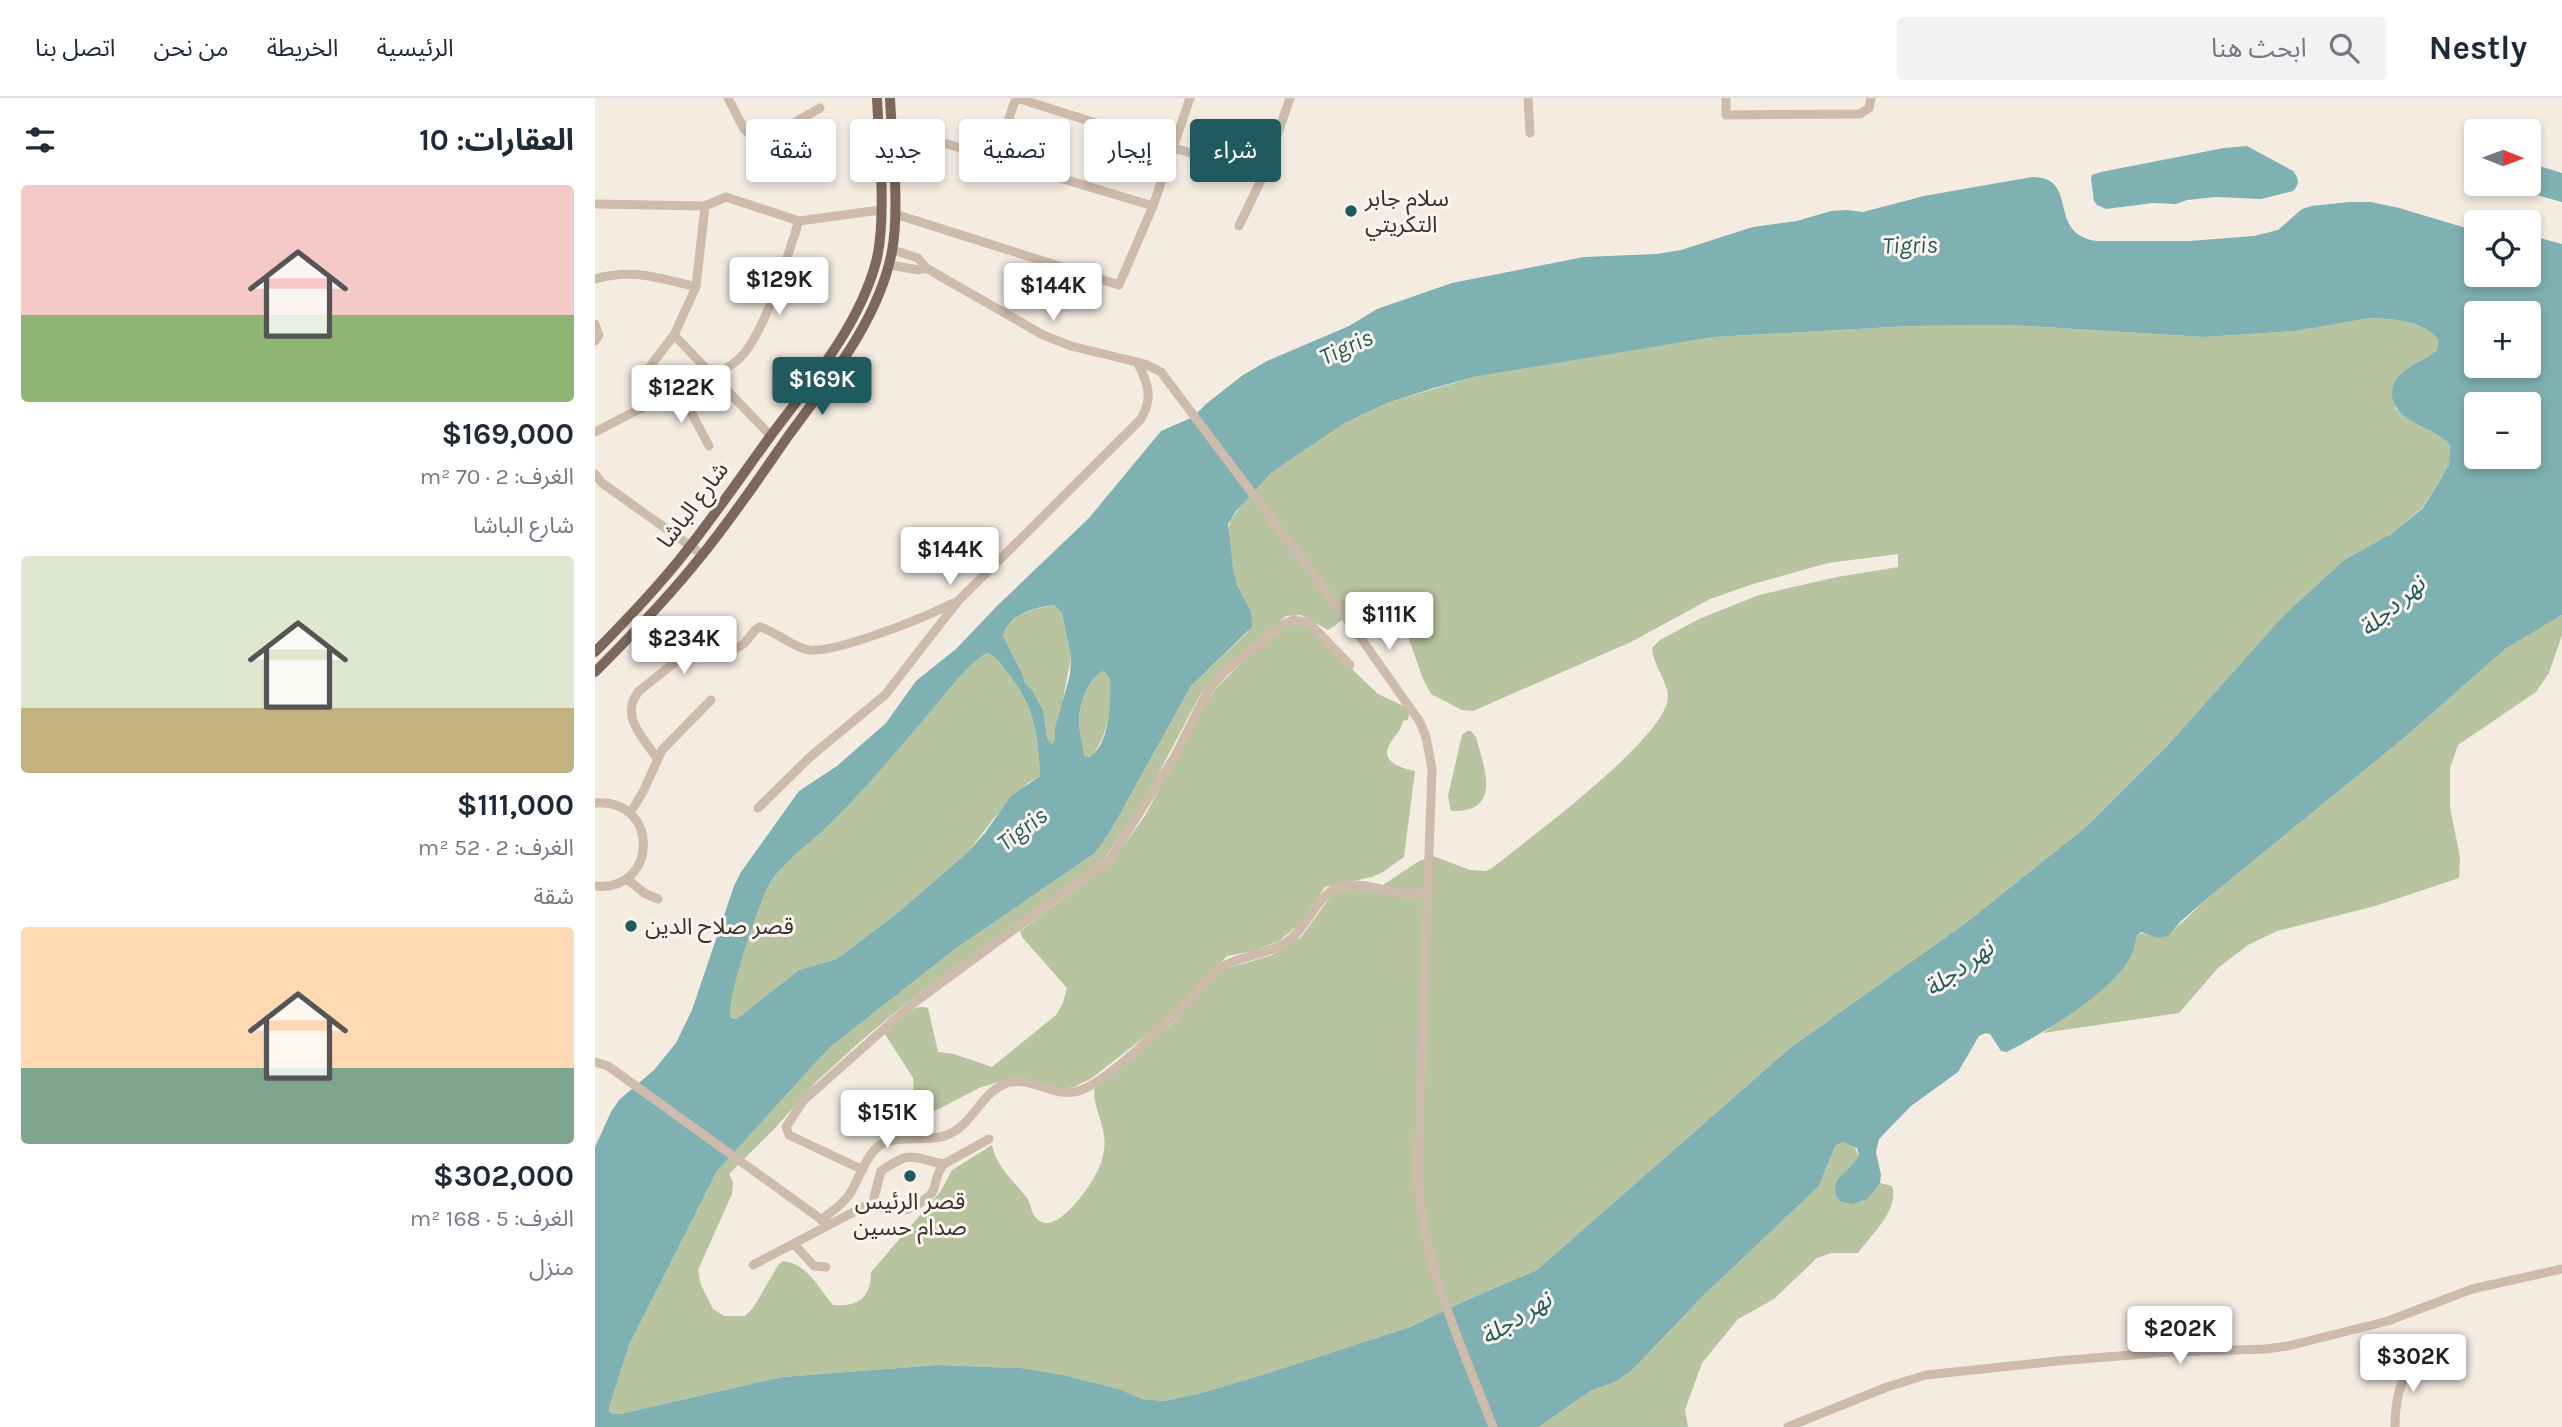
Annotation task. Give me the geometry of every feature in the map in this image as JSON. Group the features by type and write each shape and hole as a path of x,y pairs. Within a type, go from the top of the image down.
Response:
{"main road":[{"name":"شارع الباشا","path":"598,643 640,606 690,547 829,355 858,307 877,260 880,210 877,98"},
{"path":"890,98 891,119"},
{"path":"595,672 631,637 703,555 849,351 876,299 893,250 894,182"}],"street":[{"path":"728,98 744,129 752,137 771,136 820,108"},
{"path":"1009,119 1017,98 1084,119"},
{"path":"1176,142 1190,98"},
{"path":"1281,124 1290,98"},
{"path":"1528,98 1530,133"},
{"path":"1726,98 1726,115 1753,115 1860,114 1870,108 1871,98"},
{"path":"1070,181 1153,206"},
{"path":"895,214 1119,285 1162,182"},
{"path":"1239,226 1260,182"},
{"path":"595,204 705,206 726,197 799,221 880,210"},
{"path":"653,402 648,369 674,335 696,287 705,206"},
{"path":"595,432 731,365 748,348 775,290 799,221"},
{"path":"893,250 918,258 926,268 1043,335 1071,346 1157,369 1168,379 1412,707 1426,737 1432,769 1418,1185 1427,1250 1493,1427"},
{"path":"889,265 919,270 926,268"},
{"path":"595,279 632,273 696,287"},
{"path":"595,324 599,335 595,341"},
{"path":"674,335 771,436"},
{"path":"758,808 810,757 885,695 958,601 1140,420 1146,408 1149,386 1137,362"},
{"path":"679,389 709,446"},
{"path":"595,474 602,483 703,555"},
{"path":"657,758 633,723 633,699 639,691 704,639 716,639 727,647 736,648 748,642 754,631 760,627 799,646 814,650 911,623 958,601"},
{"path":"863,1170 789,1135 786,1127 803,1101 911,1005 1110,859 1175,755 1207,692 1224,672 1282,625 1294,620 1309,623 1350,665"},
{"path":"630,813 643,792 657,758 674,736 711,700"},
{"path":"595,803 611,804 630,813 639,823 644,843 640,863 627,879 611,886 595,886"},
{"path":"627,879 644,893 658,898"},
{"path":"825,1223 848,1196 882,1144 940,1138 959,1129 992,1094 1007,1083 1022,1082 1065,1093 1080,1091 1096,1082 1163,1027 1218,969 1227,963 1269,951 1289,940 1333,889 1369,885 1410,895 1428,890"},
{"path":"595,1062 608,1066 825,1223"},
{"path":"753,1265 795,1244 825,1223 865,1206 910,1209 930,1195 938,1170 944,1164 989,1139"},
{"path":"872,1205 881,1171 901,1158 912,1156 944,1164"},
{"path":"795,1244 814,1266 826,1267"},
{"path":"1788,1427 1887,1387 1926,1376 2071,1359 2288,1346 2388,1321 2472,1289 2562,1269"},
{"path":"2395,1427 2395,1401 2405,1371 2416,1356"}],"green space":[{"path":"2370,318 2388,319 2417,325 2433,334 2439,341 2439,347 2433,355 2401,374 2395,408 2438,434 2450,445 2449,465 2423,507 2391,534 2344,560 2283,616 2168,745 2086,827 1963,925 1790,1048 1537,1270 1410,1327 1265,1374 1198,1394 1163,1401 1142,1399 1119,1389 1021,1368 937,1365 782,1377 620,1414 610,1413 609,1408 629,1345 717,1171 829,1048 955,949 1095,853 1110,832 1191,686 1248,632 1251,611 1237,585 1233,568 1228,531 1230,521 1244,501 1271,473 1345,423 1387,403 1474,377 1714,337 1910,326 2010,325 2204,337 2296,331","holes":["1898,554 1898,567 1837,577 1759,595 1699,619 1660,640 1652,648 1668,693 1661,716 1620,763 1492,868 1486,871 1470,870 1433,856 1419,861 1383,885 1333,893 1301,937 1272,955 1222,970 1173,1023 1094,1089 1104,1133 1104,1152 1092,1182 1064,1215 1044,1223 1036,1218 1027,1198 1001,1167 992,1145 952,1170 940,1192 871,1272 869,1288 856,1302 833,1305 807,1272 784,1261 779,1264 753,1308 745,1316 724,1316 713,1309 701,1285 698,1270 732,1194 733,1182 729,1174 814,1084 862,1040 910,1000 1104,859 1152,786 1202,691 1286,616 1301,615 1328,630 1352,614 1374,636 1401,630 1407,633 1422,677 1431,694 1462,710 1473,711 1631,642 1710,599 1753,584 1828,563"]},
{"path":"1054,605 1062,613 1071,657 1055,741 1052,744 1047,738 1043,710 1025,683 1003,636 1016,618"},
{"path":"2562,615 2562,635 2549,673 2536,692 2458,745 2450,768 2450,807 2460,857 2459,878 2375,906 2277,931 2248,945 2218,968 2179,1013 2043,1033 2097,994 2111,980 2137,935 2146,932 2158,938 2172,930 2405,737 2505,649"},
{"path":"1290,624 1307,626 1378,694 1410,709 1408,720 1403,721 1387,754 1397,766 1415,771 1404,857 1372,877 1325,887 1300,923 1279,941 1254,951 1227,956 1166,1020 1092,1078 1063,1089 1019,1077 1011,1078 979,1088 930,1112 915,1104 913,1078 885,1034 910,1011 928,1008 938,1052 954,1054 992,1067 1056,1015 1067,988 1022,937 1020,931 1110,864 1146,814 1214,691"},
{"path":"987,653 1003,666 1024,697 1036,733 1040,776 1028,783 995,817 968,852 900,911 837,959 799,970 743,1014 735,1019 731,1018 733,992 744,950 771,881 784,865 847,807 964,672"},
{"path":"1104,671 1110,679 1108,718 1103,737 1093,755 1087,757 1084,756 1079,729 1081,707 1089,685"},
{"path":"1471,731 1476,737 1483,762 1486,786 1484,797 1478,805 1467,810 1451,811 1448,796 1462,735"},
{"path":"1844,1142 1854,1146 1859,1156 1838,1180 1835,1191 1837,1198 1857,1203 1871,1194 1880,1183 1892,1186 1892,1204 1888,1213 1858,1253 1831,1253 1817,1258 1774,1299 1738,1319 1702,1363 1685,1410 1688,1427 1539,1427 1590,1391 1615,1382 1630,1372 1704,1295 1819,1186 1835,1146"}],"water":[{"path":"2247,146 2293,171 2298,181 2293,191 2261,199 2216,197 2176,204 2153,203 2106,209 2094,201 2092,175 2224,148"},
{"path":"2541,167 2562,173 2562,202 2540,196"},
{"path":"2032,177 2047,179 2056,186 2072,228 2081,236 2097,241 2189,241 2254,236 2278,230 2302,209 2312,206 2371,202 2464,227 2464,287 2541,287 2541,238 2562,244 2562,615 2505,649 2405,737 2210,896 2168,936 2158,938 2142,932 2137,935 2125,966 2112,981 2078,1009 2007,1052 2001,1051 1990,1034 1979,1036 1958,1072 1911,1106 1879,1139 1876,1152 1880,1183 1867,1199 1853,1204 1837,1198 1835,1191 1838,1180 1859,1155 1857,1148 1843,1142 1835,1146 1819,1186 1704,1295 1630,1372 1615,1382 1590,1391 1539,1427 595,1427 595,1147 619,1100 654,1070 676,1043 692,1010 741,872 799,791 837,766 886,723 916,681 956,649 1089,518 1161,431 1193,417 1243,375 1267,361 1349,326 1377,309 1452,283 1584,257 1657,254 1681,250 1753,227 1797,221 1831,211 1863,212 1924,196","holes":["2370,318 2388,319 2417,325 2433,334 2439,341 2437,350 2405,370 2392,390 2394,403 2399,411 2450,445 2449,465 2423,508 2391,534 2344,560 2283,616 2168,745 2086,827 1963,925 1790,1048 1537,1270 1410,1327 1265,1374 1198,1394 1163,1401 1142,1399 1119,1389 1021,1368 937,1365 782,1377 620,1414 610,1413 609,1408 629,1345 717,1171 829,1048 955,949 1095,853 1110,832 1191,686 1252,627 1251,611 1237,585 1233,568 1228,524 1236,511 1271,473 1345,423 1387,403 1474,377 1714,337 1910,326 2010,325 2204,337 2296,331","1054,605 1062,613 1071,657 1070,675 1052,744 1047,738 1043,710 1025,683 1003,636 1016,617","987,653 1003,666 1024,697 1036,733 1040,776 1011,796 968,852 900,911 837,959 799,970 743,1014 735,1019 731,1018 738,972 771,881 784,865 832,822 861,791 959,677","1104,671 1110,679 1108,722 1096,751 1089,757 1084,756 1079,715 1085,692 1093,679"]}],"place":[{"name":"سلام جابر التكريتي","path":"1351,211"},
{"name":"قصر صلاح الدين","path":"631,926"},
{"name":"قصر الرئيس صدام حسين","path":"910,1176"}],"water label":[{"name":"Tigris","path":"1910,245"},
{"name":"Tigris","path":"1346,347"},
{"name":"نهر دجلة","path":"2392,606"},
{"name":"Tigris","path":"1022,829"},
{"name":"نهر دجلة","path":"1959,968"},
{"name":"نهر دجلة","path":"1516,1318"}]}
